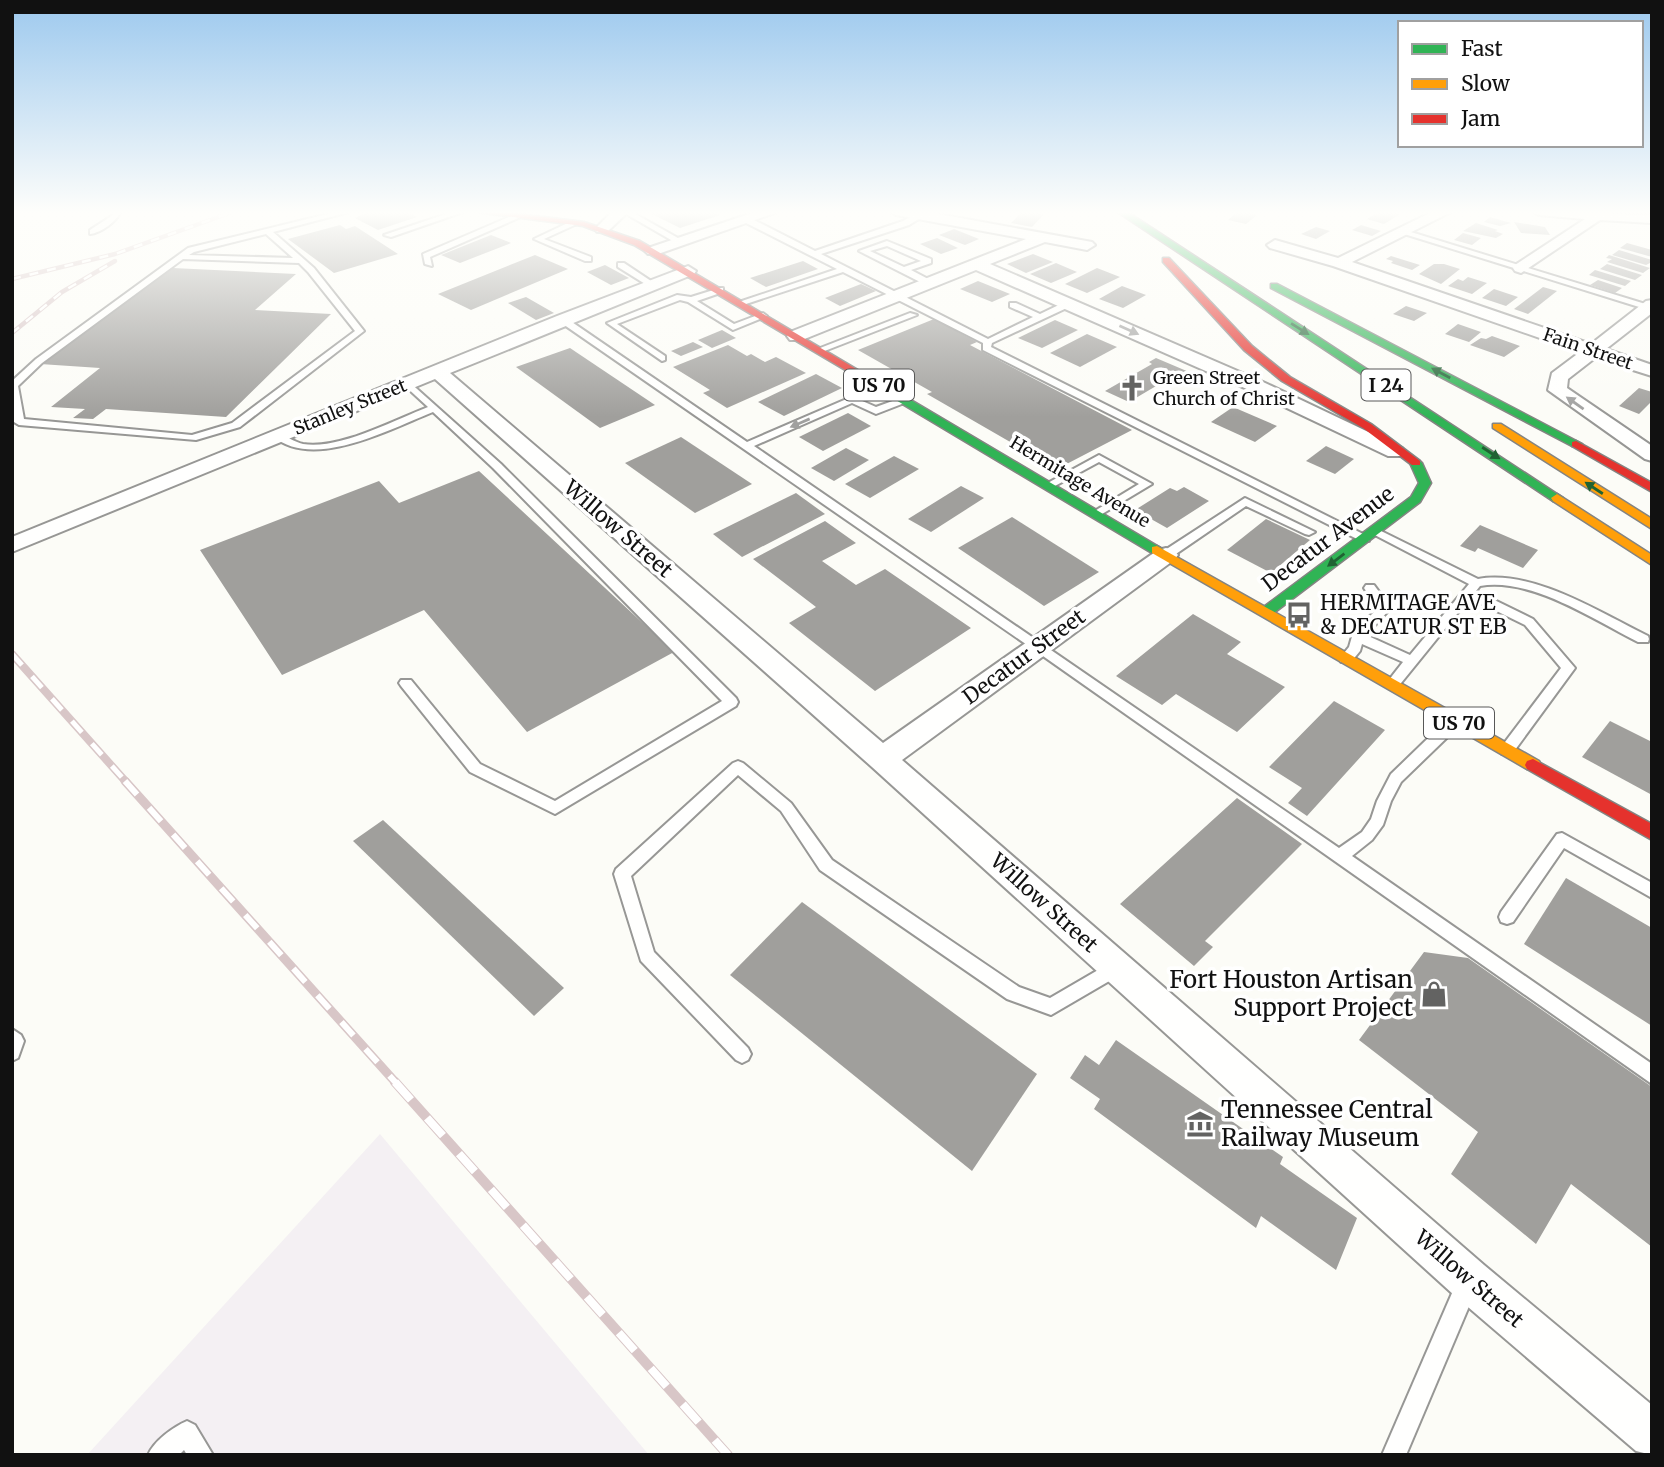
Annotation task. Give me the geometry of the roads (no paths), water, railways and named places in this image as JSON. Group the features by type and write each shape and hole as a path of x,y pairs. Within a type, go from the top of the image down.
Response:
{"main road":[{"name":"Hermitage Avenue","path":"702,279 1166,555 1652,834"},
{"path":"1184,279 1248,348 1286,379 1367,426 1416,463"},
{"name":"I 24","path":"1224,279 1652,561"},
{"name":"I 24","path":"1265,279 1562,436 1652,488"},
{"name":"I 24","path":"1265,279 1458,401"},
{"path":"1481,416 1652,525"},
{"name":"Decatur Avenue","path":"1266,612 1370,535 1422,491 1424,478 1416,463"}],"street":[{"name":"Stanley Street","path":"12,545 667,279"},
{"path":"796,336 938,279"},
{"path":"1012,279 1256,386 1416,463"},
{"name":"Fain Street","path":"1398,279 1652,371"},
{"path":"1651,307 1559,377 1557,390 1652,456"},
{"name":"Willow Street","path":"437,371 882,759 1469,1280 1652,1435"},
{"name":"Decatur Street","path":"882,759 1166,555"}],"lane":[{"path":"150,279 39,361 13,385 19,422 192,438 236,425 360,331 317,279"},
{"path":"644,279 653,285"},
{"path":"740,303 812,279"},
{"path":"866,279 988,341"},
{"path":"922,279 929,283"},
{"path":"1559,279 1651,307"},
{"path":"691,300 720,290"},
{"path":"662,358 611,324 680,297 691,300 733,327 763,316"},
{"path":"1068,304 988,341 986,348 1370,535 1472,587 1529,622 1568,668 1507,750"},
{"path":"1013,305 1040,317"},
{"path":"819,349 913,315"},
{"path":"563,320 1038,646 1652,1075"},
{"path":"406,683 475,768 555,808 731,702 497,466 407,383"},
{"path":"746,446 882,387"},
{"path":"853,400 876,411 904,400"},
{"path":"278,436 298,447 334,445 434,408"},
{"path":"1049,485 1099,458 1147,484 1097,514"},
{"path":"1166,555 1245,500 1309,532"},
{"path":"1392,685 1472,587 1484,579 1533,587 1643,639"},
{"path":"1346,659 1355,648 1357,636 1385,608 1370,588"},
{"path":"1357,636 1412,661"},
{"path":"1339,857 1367,836 1378,821 1384,801 1396,778 1455,721"},
{"path":"742,1054 647,956 622,874 738,767 786,807 826,865 1013,993 1051,1007 1117,967"},
{"path":"1507,917 1562,839 1652,891"},
{"path":"12,1038 15,1041 12,1052"},
{"path":"1394,1455 1469,1280"},
{"path":"160,1455 187,1433 201,1455"}],"railway":[{"path":"12,333 62,292 83,279"},
{"path":"12,654 127,783"},
{"path":"125,781 397,1084"},
{"path":"395,1082 728,1455"}],"place":[{"name":"Green Street Church of Christ","path":"1132,388"},
{"name":"HERMITAGE AVE & DECATUR ST EB","path":"1299,615"},
{"name":"Fort Houston Artisan Support Project","path":"1434,994"},
{"name":"Tennessee Central Railway Museum","path":"1200,1124"}]}
